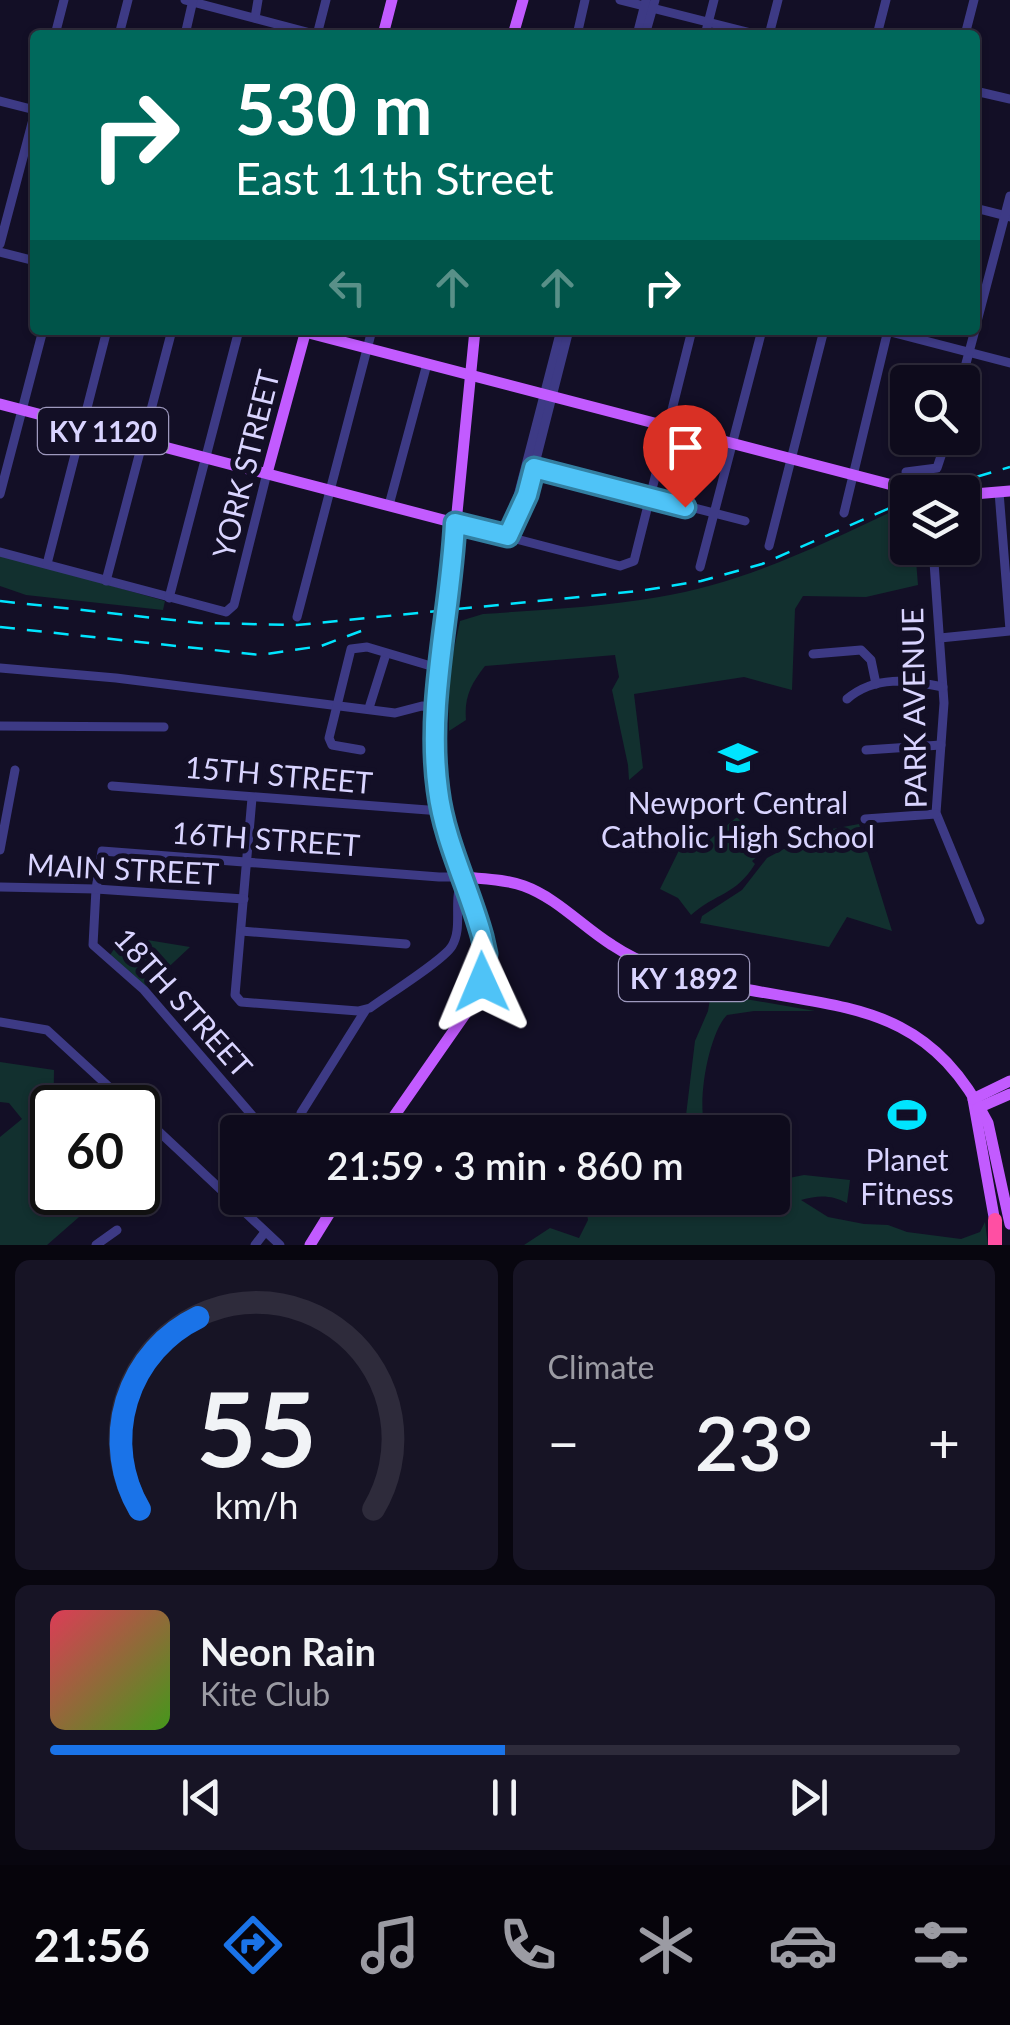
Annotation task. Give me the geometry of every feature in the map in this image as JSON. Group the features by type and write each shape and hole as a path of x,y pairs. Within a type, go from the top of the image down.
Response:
{"highway":[{"path":"998,1245 1002,1222"}],"main road":[{"path":"383,30 392,0"},
{"path":"515,30 522,0"},
{"name":"YORK STREET","path":"268,473 302,335"},
{"path":"318,335 890,485"},
{"path":"395,1115 428,1059 438,1054 475,998 485,970 482,936 441,811 435,765 440,669 474,335"},
{"name":"KY 1120","path":"0,404 268,473"},
{"path":"268,473 455,523"},
{"path":"980,493 1005,491"},
{"name":"KY 1892","path":"464,877 500,880 530,889 612,945 665,972 694,981 849,1006 884,1018 924,1040 960,1080 976,1105 1002,1222"},
{"path":"960,1080 995,1088"},
{"path":"976,1105 1010,1081"},
{"path":"976,1105 1010,1094"},
{"path":"310,1245 329,1215"}],"street":[{"path":"56,30 64,0"},
{"path":"120,30 128,0"},
{"path":"255,18 258,0"},
{"path":"318,30 326,0"},
{"path":"578,30 585,0"},
{"path":"620,0 650,4 739,30"},
{"path":"706,30 714,0"},
{"path":"770,30 778,0"},
{"path":"878,30 886,0"},
{"path":"967,30 974,0"},
{"path":"185,30 190,1 299,30"},
{"path":"639,30 650,4"},
{"path":"647,30 650,4"},
{"path":"980,92 1010,100"},
{"path":"0,101 30,110"},
{"path":"0,244 30,130"},
{"path":"980,313 1008,216 1010,196"},
{"path":"980,209 1008,216"},
{"path":"0,252 30,260"},
{"path":"0,494 42,335"},
{"path":"47,564 106,335"},
{"path":"106,580 171,335"},
{"path":"0,552 169,598 238,335"},
{"path":"297,617 371,335"},
{"path":"508,536 531,466 560,335"},
{"path":"548,396 567,335"},
{"path":"455,523 628,566 634,561 691,335"},
{"path":"700,567 761,335"},
{"path":"769,546 823,335"},
{"path":"844,513 885,335"},
{"path":"905,335 1010,363"},
{"path":"966,365 974,335"},
{"path":"388,505 426,364"},
{"path":"906,472 937,468 941,455"},
{"path":"531,466 745,521"},
{"name":"YORK STREET","path":"169,598 226,612 234,605 268,473"},
{"path":"940,638 1010,630 1002,528 1005,491"},
{"name":"PARK AVENUE","path":"934,565 942,687 936,814 980,920"},
{"path":"361,750 332,745 329,734 349,650 353,646 368,647 440,669"},
{"path":"813,654 861,650 871,660 876,684"},
{"path":"369,708 386,654"},
{"path":"0,668 395,713 422,706 437,708"},
{"path":"847,699 876,684 898,680 942,687"},
{"path":"0,726 164,727"},
{"path":"866,750 940,745"},
{"path":"0,850 4,805 16,770"},
{"name":"15TH STREET","path":"112,786 441,811"},
{"path":"252,798 235,995 239,1001 365,1010"},
{"path":"864,819 936,814"},
{"name":"16TH STREET","path":"96,889 103,851 464,877"},
{"path":"301,1114 365,1010 450,949 458,887 464,877"},
{"name":"MAIN STREET","path":"0,888 96,889 244,899"},
{"name":"18TH STREET","path":"96,889 94,946 144,990 253,1115"},
{"path":"241,931 406,944"},
{"path":"0,1022 48,1030 108,1085"},
{"path":"160,1133 280,1245"},
{"path":"96,1245 117,1230"},
{"path":"256,1245 265,1232"}],"green space":[{"path":"890,512 890,565 916,565 918,585 866,597 803,596 795,609 792,690 744,677 634,694 643,768 629,780 612,690 619,677 615,655 485,666 470,691 466,720 449,731 448,677 460,621 483,614 571,608 690,591 780,562"},
{"path":"0,554 165,601 163,610 26,595 0,586"},
{"path":"737,817 766,849 752,861 755,864 740,882 691,915 678,898 660,889 688,832 708,841"},
{"path":"859,824 892,931 847,917 829,947 700,923 702,916 742,890 767,858 816,832"},
{"path":"123,936 190,947 144,990 108,958"},
{"path":"711,993 815,1011 727,1015 709,1054 703,1115 686,1115 695,1041"},
{"path":"0,1062 54,1070 54,1085 30,1085 30,1215 81,1215 47,1245 0,1245 0,1137 22,1119 9,1103 0,1102"},
{"path":"804,1175 850,1180 847,1203 825,1197 801,1200 828,1217 961,1239 980,1232 985,1222 988,1245 524,1245 550,1228 579,1238 587,1215 790,1215 790,1178"}],"railway":[{"path":"980,476 1010,467"},
{"path":"0,601 200,623 297,625 639,591 701,581 762,564 890,508"},
{"path":"0,627 260,655 321,646 369,628"}],"place":[{"name":"Newport Central Catholic High School","path":"738,758"},
{"name":"Planet Fitness","path":"907,1115"}],"route":[{"path":"482,982 486,954 441,811 435,765 435,725 455,523 508,536 527,495 534,468 685,507"}]}
